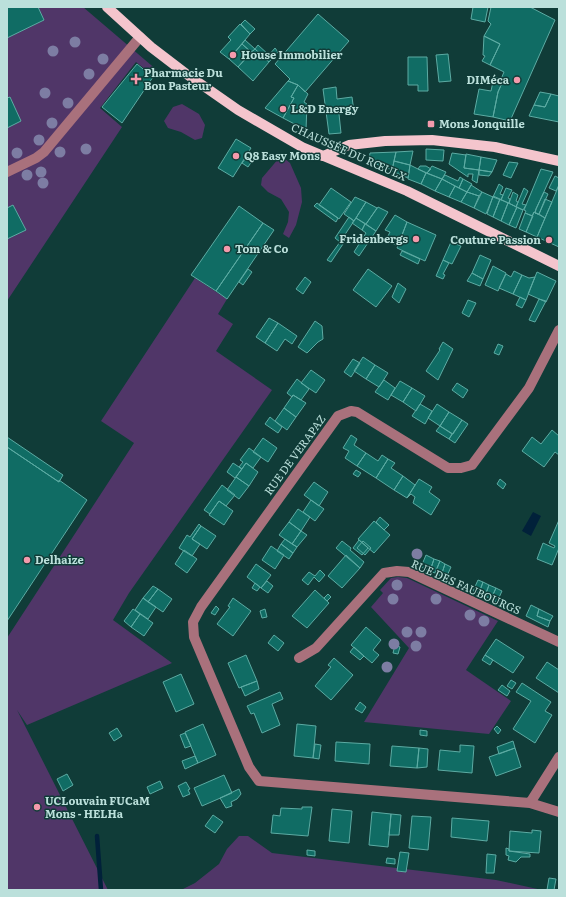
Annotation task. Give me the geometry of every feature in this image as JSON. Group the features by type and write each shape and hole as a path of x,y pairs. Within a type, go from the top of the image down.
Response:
{"main road":[{"name":"CHAUSSÉE DU RŒULX","path":"106,7 185,74 232,106 302,146 407,191 559,266"},
{"path":"323,156 349,145 385,141 432,140 495,147 559,161"}],"street":[{"path":"7,172 36,158 44,152 140,37"},
{"name":"RUE DE VERAPAZ","path":"530,803 259,781 249,767 194,638 193,622 201,606 338,416 351,411 357,412 448,468 461,468 472,465 529,388 559,330"},
{"name":"RUE DES FAUBOURGS","path":"299,658 316,648 384,573 397,571 409,572 559,642"},
{"path":"559,758 530,803 559,812"}],"shaded area":[{"path":"7,7 83,7 158,71 155,77 136,62 100,108 122,127 7,301"},
{"path":"182,104 199,114 205,125 202,138 195,140 181,132 168,128 164,121 173,107"},
{"path":"279,158 285,159 290,163 301,188 302,202 296,225 289,238 283,234 288,222 289,212 281,199 268,192 261,185 262,178"},
{"path":"195,278 227,299 218,314 233,324 216,351 272,390 129,593 113,620 172,663 27,725 17,710 108,890 7,890 7,638 134,443 101,421"},
{"path":"391,578 407,578 498,621 466,670 511,701 489,734 364,722 409,648 371,607 383,593 380,590"},
{"path":"239,836 248,836 272,853 496,880 542,890 181,890 195,883 219,864 227,849"}],"water":[{"path":"533,512 541,516 531,536 522,531"}],"building":[{"path":"38,7 44,20 7,38 7,8"},
{"path":"473,7 488,7 485,22 471,19"},
{"path":"491,7 530,7 555,20 510,121 493,117 498,92 503,81 501,79 504,72 490,65 500,44 484,36 491,24 488,21"},
{"path":"318,14 349,41 305,92 298,85 288,81 290,79 275,64"},
{"path":"245,20 255,29 250,34 241,24"},
{"path":"240,24 250,34 229,59 220,52 231,40 228,37"},
{"path":"484,36 500,44 490,65 482,61 485,56 483,55"},
{"path":"245,40 255,49 251,52 242,44"},
{"path":"242,44 251,52 238,67 229,59"},
{"path":"258,45 269,55 275,48 278,52 269,62 255,49"},
{"path":"255,49 269,62 253,81 238,67"},
{"path":"448,54 451,81 439,82 436,55"},
{"path":"408,57 427,57 428,91 418,91 418,85 408,85"},
{"path":"137,64 153,77 122,123 102,107"},
{"path":"494,77 503,81 498,92 493,117 474,114 479,89 491,91"},
{"path":"288,81 298,85 291,97 294,98 283,118 265,108"},
{"path":"298,85 308,94 304,102 307,104 306,130 283,118 294,98 291,97"},
{"path":"336,87 337,99 352,97 354,112 339,114 341,133 329,134 323,89"},
{"path":"540,92 551,94 545,107 534,105"},
{"path":"551,94 559,96 559,122 529,116 534,105 545,107"},
{"path":"10,97 21,121 7,128 7,98"},
{"path":"236,139 251,148 233,177 218,168"},
{"path":"426,149 444,150 443,161 426,160"},
{"path":"413,151 410,165 394,161 396,152"},
{"path":"396,152 392,170 382,167 369,160 370,153"},
{"path":"452,153 466,155 464,168 479,170 477,183 472,180 473,174 468,174 468,177 449,164"},
{"path":"466,154 481,157 479,170 464,168"},
{"path":"481,157 497,160 492,172 479,170"},
{"path":"246,158 252,161 248,167 242,163"},
{"path":"394,161 410,165 408,178 392,171"},
{"path":"509,162 518,163 511,178 503,175"},
{"path":"410,165 426,173 421,184 408,179"},
{"path":"420,166 426,166 431,169 427,173 418,169"},
{"path":"432,166 446,172 442,179 427,173"},
{"path":"541,169 553,172 536,209 535,213 534,212 532,216 525,213 526,211 524,210"},
{"path":"479,170 492,172 489,176 479,175"},
{"path":"426,173 442,179 435,191 421,184"},
{"path":"445,175 458,181 460,177 463,179 459,188 442,179"},
{"path":"555,176 559,178 559,185 556,191 549,188"},
{"path":"442,179 455,186 449,197 435,191"},
{"path":"463,179 472,184 467,192 459,188"},
{"path":"499,184 503,187 500,194 503,195 501,200 493,197"},
{"path":"471,185 482,192 479,196 467,192"},
{"path":"559,185 559,247 537,237"},
{"path":"455,186 467,192 461,202 449,197"},
{"path":"331,188 351,202 339,219 319,205"},
{"path":"506,188 512,190 508,198 510,199 509,203 501,200"},
{"path":"524,188 528,191 522,204 526,205 523,210 516,207"},
{"path":"467,192 479,196 474,208 461,202"},
{"path":"482,192 493,197 486,214 474,208"},
{"path":"513,192 518,195 516,207 509,203"},
{"path":"544,192 548,194 539,214 535,213 536,209"},
{"path":"493,196 500,199 493,217 487,214"},
{"path":"355,197 366,202 354,221 344,214"},
{"path":"500,199 508,203 501,221 493,217"},
{"path":"545,199 552,202 545,218 539,214"},
{"path":"366,202 377,208 366,224 356,218"},
{"path":"317,203 338,218 336,222 314,206"},
{"path":"508,203 517,207 509,225 501,221"},
{"path":"13,205 26,230 7,239 7,208"},
{"name":"Tom & Co","path":"239,206 263,223 216,291 191,275"},
{"path":"378,207 388,212 376,231 366,224"},
{"path":"517,207 523,210 516,228 509,225"},
{"path":"534,212 545,218 537,237 526,232"},
{"path":"525,213 533,216 526,232 519,229"},
{"path":"395,215 407,222 398,246 386,240 390,232 385,230"},
{"path":"349,217 354,221 340,242 335,238"},
{"path":"356,218 365,224 362,230 352,223"},
{"path":"407,222 436,235 425,261 397,248"},
{"path":"263,223 274,230 227,299 216,291"},
{"path":"365,224 376,231 359,256 354,252 366,233 362,230"},
{"path":"340,242 343,244 331,262 327,260"},
{"path":"451,242 461,246 452,264 443,260"},
{"path":"402,251 420,259 418,264 400,255"},
{"path":"480,255 491,260 483,279 472,273"},
{"path":"443,260 449,263 443,274 445,275 443,279 436,276"},
{"path":"493,266 506,273 498,291 485,285"},
{"path":"248,269 252,272 243,285 239,282"},
{"path":"368,269 392,286 376,307 353,290"},
{"path":"514,271 522,275 513,294 499,288 506,274 511,277"},
{"path":"537,272 556,281 546,302 528,294"},
{"path":"472,273 483,279 480,286 467,281"},
{"path":"522,275 529,278 535,277 526,300 513,294"},
{"path":"305,277 311,282 303,294 296,289"},
{"path":"398,283 406,289 399,303 392,297"},
{"path":"520,297 526,300 522,308 516,305"},
{"path":"539,299 546,301 535,322 529,320"},
{"path":"468,300 476,303 469,317 462,313"},
{"path":"269,318 278,323 265,343 256,337"},
{"path":"315,321 322,326 323,339 307,353 298,347"},
{"path":"278,323 297,336 292,344 285,339 277,351 265,343"},
{"path":"443,342 453,349 438,380 426,371 440,350 439,349"},
{"path":"498,344 503,346 499,355 494,353"},
{"path":"363,357 375,365 366,379 354,371"},
{"path":"353,359 360,363 351,377 344,372"},
{"path":"375,365 388,373 379,387 366,379"},
{"path":"311,370 325,380 316,393 301,383"},
{"path":"297,379 309,389 301,400 293,395 292,397 287,393"},
{"path":"384,380 395,388 388,400 375,392"},
{"path":"400,381 412,388 403,402 391,395"},
{"path":"457,383 468,390 463,398 452,390"},
{"path":"412,388 425,396 416,411 403,402"},
{"path":"293,395 306,403 296,417 284,408"},
{"path":"420,404 432,411 425,424 412,416"},
{"path":"437,404 449,412 440,426 428,418"},
{"path":"284,408 296,417 287,430 275,421"},
{"path":"449,412 462,420 453,434 440,426"},
{"path":"270,417 282,427 278,433 265,424"},
{"path":"462,420 468,424 455,443 449,439"},
{"path":"440,426 452,434 449,439 436,431"},
{"path":"552,430 559,436 559,455 555,452 544,467 522,451 532,437 541,444"},
{"path":"351,435 357,439 354,445 366,453 357,466 345,458 349,451 343,448"},
{"path":"7,437 63,475 59,482 7,447"},
{"path":"263,438 277,448 268,462 253,452"},
{"name":"Delhaize","path":"7,447 59,482 59,480 87,500 7,621"},
{"path":"249,448 261,457 253,468 246,463 242,469 239,467 243,462 240,460"},
{"path":"366,453 378,461 382,455 388,459 376,478 357,466"},
{"path":"388,459 395,463 391,468 403,476 394,490 376,478"},
{"path":"233,463 242,469 235,478 227,472"},
{"path":"246,463 258,472 249,486 236,477"},
{"path":"356,470 361,473 358,477 353,474"},
{"path":"403,476 415,485 407,498 394,490"},
{"path":"236,477 249,486 239,499 227,490"},
{"path":"419,479 432,487 429,492 440,500 431,515 413,503 415,497 411,494 407,498"},
{"path":"500,479 506,484 503,489 497,484"},
{"path":"314,482 328,492 319,506 304,495"},
{"path":"222,485 235,495 226,506 219,501 210,514 204,510"},
{"path":"311,500 324,509 315,521 303,512"},
{"path":"219,501 233,511 224,525 209,515"},
{"path":"298,509 310,517 301,531 289,522"},
{"path":"380,517 389,525 384,530 376,522"},
{"path":"559,520 559,548 552,565 537,559 543,543 554,548 555,546 549,543"},
{"path":"374,521 390,535 374,553 358,539"},
{"path":"289,522 301,531 292,544 279,535"},
{"path":"199,524 201,526 192,539 200,544 192,556 179,548 187,535 190,537"},
{"path":"201,526 216,536 207,549 192,539"},
{"path":"301,531 307,535 297,547 292,544"},
{"path":"285,539 297,547 293,553 281,544"},
{"path":"359,540 368,548 362,555 353,548"},
{"path":"342,541 364,562 360,568 336,548"},
{"path":"363,541 371,548 365,555 357,548"},
{"path":"281,544 293,553 289,559 277,551"},
{"path":"271,546 284,555 275,569 262,560"},
{"path":"184,550 197,559 187,573 175,564"},
{"path":"346,555 360,568 342,588 328,576"},
{"path":"426,555 434,559 430,571 421,567"},
{"path":"434,559 440,561 435,573 430,571"},
{"path":"440,561 445,564 441,576 435,573"},
{"path":"256,564 271,575 261,588 247,577"},
{"path":"445,564 451,567 446,578 441,576"},
{"path":"320,570 325,575 319,582 314,577 308,585 302,580 309,572 315,576"},
{"path":"478,580 483,582 479,593 473,591"},
{"path":"267,581 273,586 268,593 261,588"},
{"path":"483,582 489,585 485,596 479,593"},
{"path":"255,583 260,587 257,591 252,588"},
{"path":"489,585 496,588 491,599 485,596"},
{"path":"153,586 158,589 148,602 143,598"},
{"path":"496,588 502,591 497,602 491,599"},
{"path":"158,589 172,599 163,612 148,602"},
{"path":"315,590 329,603 307,628 292,616"},
{"path":"328,594 331,597 327,601 324,598"},
{"path":"143,598 156,607 148,619 135,610"},
{"path":"233,598 251,611 233,636 217,624 230,607 228,606"},
{"path":"531,605 539,609 537,616 550,621 548,627 526,616"},
{"path":"216,606 219,609 215,615 211,613"},
{"path":"133,609 140,614 131,627 124,621"},
{"path":"265,609 267,617 262,618 260,611"},
{"path":"539,609 553,616 550,621 537,616"},
{"path":"140,614 153,623 144,636 131,627"},
{"path":"366,627 381,640 373,650 379,655 372,663 351,645"},
{"path":"274,635 284,643 278,651 268,643"},
{"path":"496,639 524,657 513,673 485,655"},
{"path":"395,645 400,647 398,654 393,653"},
{"path":"354,647 364,656 360,660 350,652"},
{"path":"246,655 257,681 239,688 228,663"},
{"path":"485,655 493,660 490,665 482,660"},
{"path":"334,658 353,675 331,700 315,686 331,667 328,665"},
{"path":"547,662 559,670 559,693 536,678"},
{"path":"181,674 194,704 176,712 163,682"},
{"path":"511,680 516,683 512,689 507,686"},
{"path":"257,681 259,689 245,696 241,687"},
{"path":"522,683 551,702 545,711 552,715 535,743 513,729 531,701 516,692"},
{"path":"502,685 510,691 507,696 498,690"},
{"path":"280,692 283,699 272,704 280,725 262,733 254,713 251,714 247,706"},
{"path":"360,702 366,707 362,713 355,709"},
{"path":"203,724 216,755 198,763 185,732"},
{"path":"297,724 316,726 313,758 294,756"},
{"path":"497,726 501,730 498,734 494,729"},
{"path":"117,728 122,736 114,741 109,733"},
{"path":"420,730 427,731 427,736 420,735"},
{"path":"185,733 191,746 185,748 180,735"},
{"path":"513,741 515,748 499,754 497,747"},
{"path":"336,742 370,744 369,764 335,761"},
{"path":"315,744 321,745 319,759 313,758"},
{"path":"460,745 474,746 472,773 438,770 440,750 460,752"},
{"path":"392,746 419,748 417,768 390,766"},
{"path":"419,748 428,749 427,767 417,768"},
{"path":"515,748 521,767 496,776 489,757"},
{"path":"195,756 198,763 185,769 182,761"},
{"path":"67,774 73,785 63,791 57,779"},
{"path":"224,775 232,793 202,806 194,788"},
{"path":"160,781 163,788 150,794 147,787"},
{"path":"186,782 190,789 188,790 190,794 183,797 178,786"},
{"path":"239,789 241,794 237,799 231,802 232,806 226,808 220,798"},
{"path":"302,807 312,807 308,836 271,833 273,815 280,816 281,808 302,809"},
{"path":"332,809 352,811 349,843 329,841"},
{"path":"372,812 391,814 388,847 369,845"},
{"path":"391,814 401,815 399,835 389,835"},
{"path":"213,815 223,822 215,833 205,826"},
{"path":"412,816 431,817 428,850 409,848"},
{"path":"452,818 489,821 487,841 451,837"},
{"path":"532,830 541,831 539,853 509,851 510,831 532,833"},
{"path":"506,848 509,849 509,851 530,854 530,857 521,857 516,862 508,860 509,856 506,855"},
{"path":"307,850 315,851 315,856 307,855"},
{"path":"400,852 409,853 406,872 397,871"},
{"path":"487,854 496,855 494,873 486,873"},
{"path":"387,858 395,859 395,864 386,863"},
{"path":"549,878 556,879 554,890 547,890"}],"waterway":[{"path":"97,836 101,890"}],"place":[{"name":"House Immobilier","path":"233,55"},
{"name":"Pharmacie Du Bon Pasteur","path":"136,79"},
{"name":"DIMéca","path":"517,80"},
{"name":"L&D Energy","path":"283,109"},
{"name":"Mons Jonquille","path":"431,124"},
{"name":"Q8 Easy Mons","path":"236,156"},
{"name":"Fridenbergs","path":"416,239"},
{"name":"Couture Passion","path":"549,240"},
{"name":"Tom & Co","path":"227,249"},
{"name":"Delhaize","path":"27,560"},
{"name":"UCLouvain FUCaM Mons - HELHa","path":"37,807"}]}
